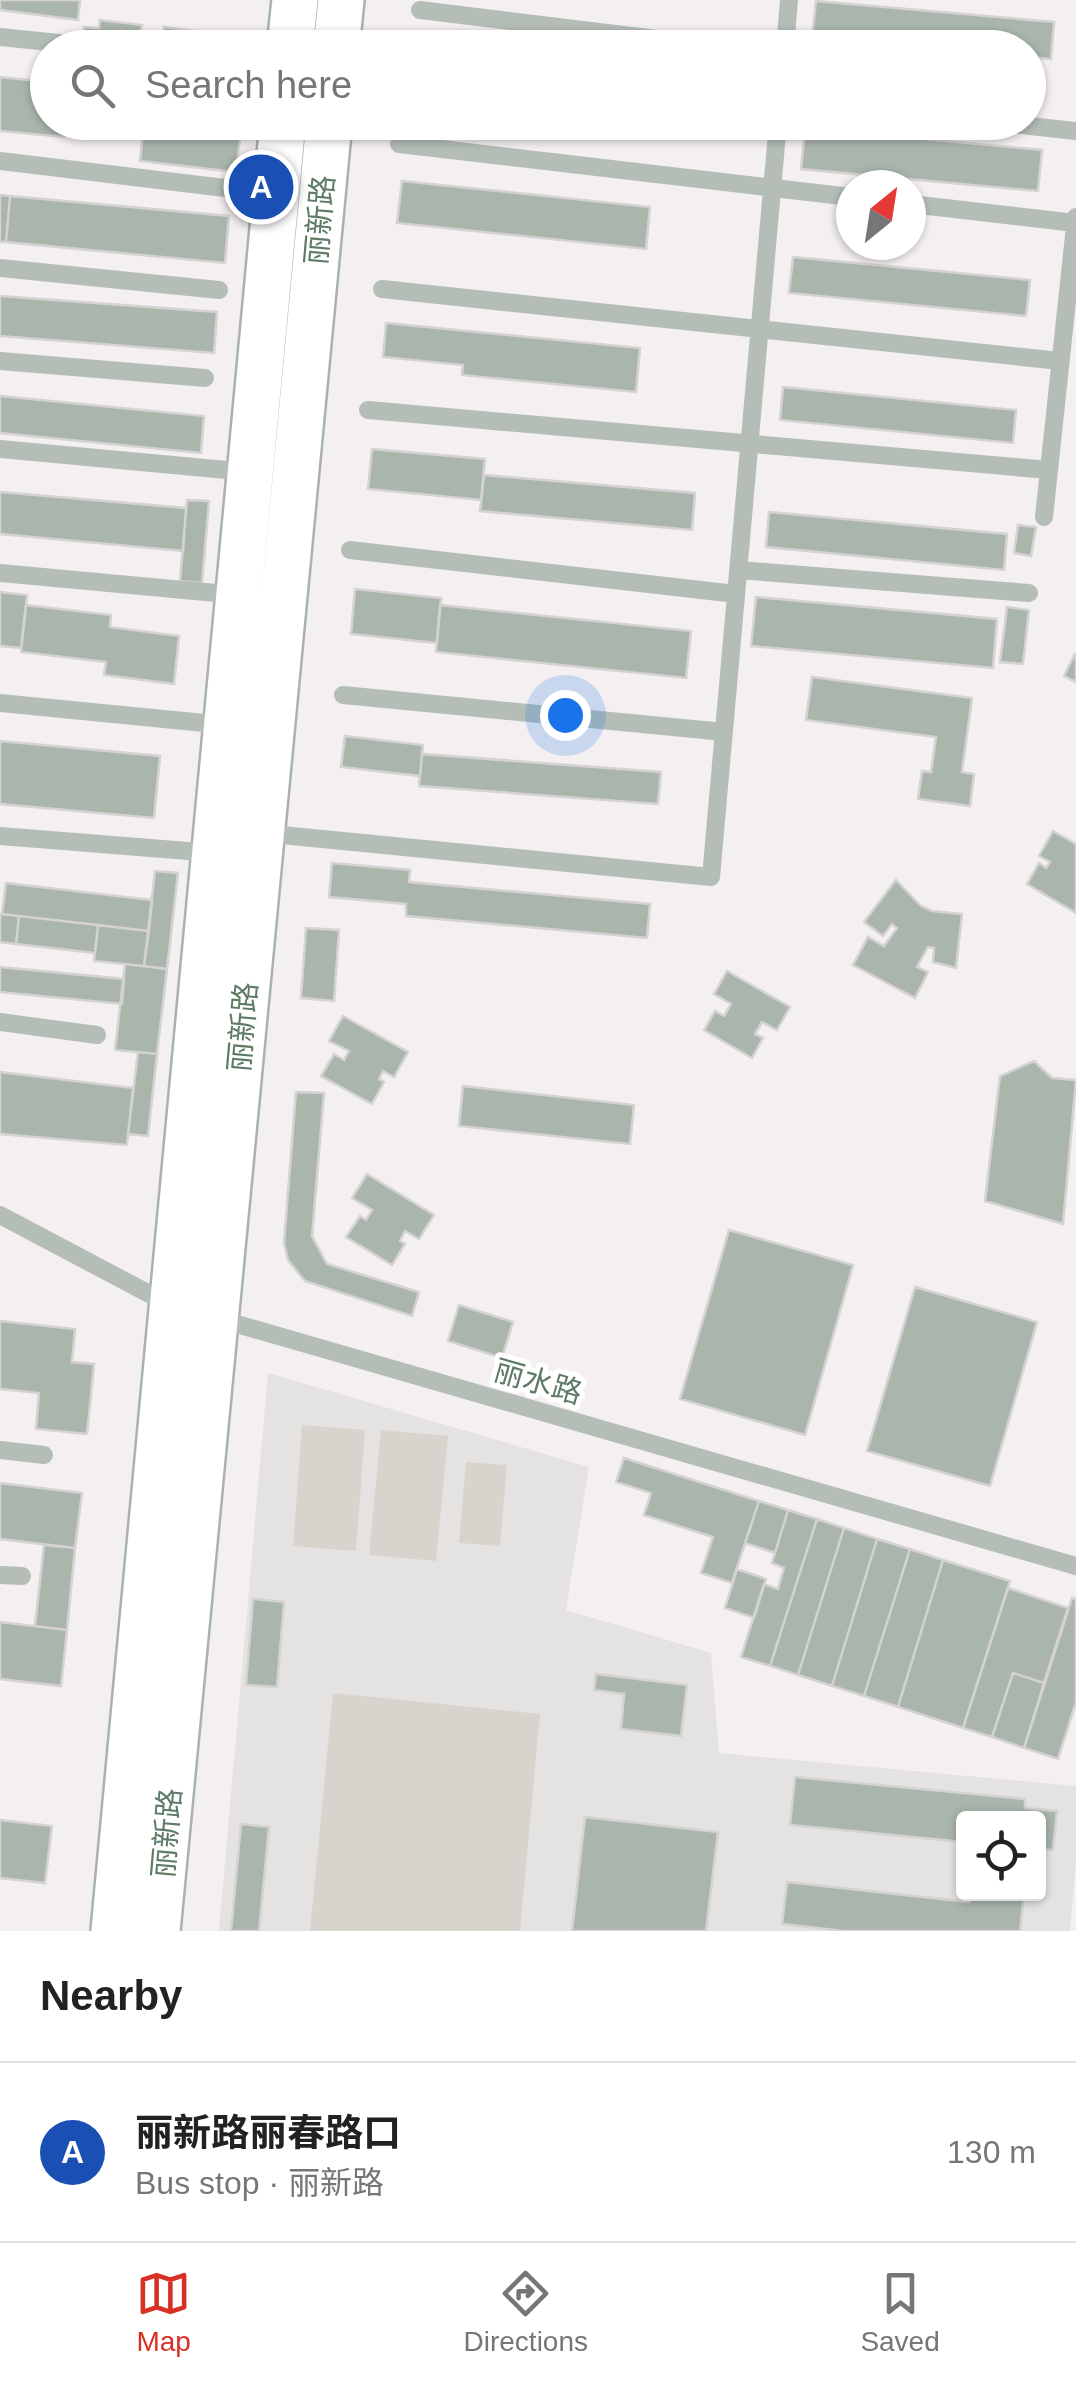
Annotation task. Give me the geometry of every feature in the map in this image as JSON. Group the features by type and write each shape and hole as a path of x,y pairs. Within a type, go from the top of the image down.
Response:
{"main road":[{"path":"292,30 294,0"},
{"path":"338,30 341,0"},
{"name":"丽新路","path":"234,836 226,725 281,140"},
{"name":"丽新路","path":"158,1931 193,1312 234,836 327,140"},
{"name":"丽新路","path":"114,1931 193,1312"}],"street":[{"path":"786,30 789,0"},
{"path":"420,10 583,30"},
{"path":"0,37 30,40"},
{"path":"1046,128 1076,131"},
{"path":"0,836 234,836 711,877 776,140"},
{"path":"399,144 836,195"},
{"path":"0,161 225,188"},
{"path":"926,205 1076,220 1071,303 1060,361 1044,516"},
{"path":"0,268 218,290"},
{"path":"382,289 1060,361"},
{"path":"0,361 204,378"},
{"path":"368,410 1049,470"},
{"path":"0,449 250,472"},
{"path":"350,550 736,594"},
{"path":"738,570 1030,593"},
{"path":"0,573 238,595"},
{"path":"343,695 724,732"},
{"path":"0,702 226,725"},
{"path":"0,1022 96,1035"},
{"name":"丽水路","path":"0,1215 193,1312 1076,1566"},
{"path":"0,1450 44,1455"},
{"path":"0,1575 22,1576"}],"shaded area":[{"path":"268,1373 589,1467 566,1610 711,1653 719,1753 1076,1786 1076,1863 1070,1931 219,1931"},
{"path":"302,1425 365,1430 356,1551 293,1546"},
{"path":"381,1430 448,1436 436,1561 369,1555"},
{"path":"466,1462 507,1465 500,1546 459,1543"},
{"path":"333,1693 540,1714 520,1931 310,1931"}],"building":[{"path":"0,0 80,0 78,20 0,10"},
{"path":"816,1 1054,22 1051,59 1046,59 1046,30 813,30"},
{"path":"100,20 142,25 141,30 84,30 99,28"},
{"path":"0,77 30,80 30,134 0,131"},
{"path":"142,140 240,140 236,172 140,161"},
{"path":"804,140 934,140 1042,150 1038,191 926,181 926,170 801,169"},
{"path":"402,181 650,207 646,249 397,223"},
{"path":"0,195 10,196 6,242 0,242"},
{"path":"10,196 229,216 225,263 6,242"},
{"path":"793,257 1030,280 1026,316 789,293"},
{"path":"0,296 217,312 214,353 0,336"},
{"path":"386,323 640,348 636,392 462,375 463,365 383,357"},
{"path":"783,387 1016,410 1013,443 780,420"},
{"path":"0,396 204,416 201,453 0,433"},
{"path":"372,449 485,459 481,500 368,489"},
{"path":"484,475 695,493 692,530 480,511"},
{"path":"0,492 186,508 183,551 0,534"},
{"path":"187,500 209,501 202,583 180,581"},
{"path":"769,512 1007,534 1004,570 766,547"},
{"path":"1018,525 1036,527 1031,556 1014,553"},
{"path":"355,589 441,598 437,643 351,634"},
{"path":"0,592 27,595 21,648 0,646"},
{"path":"756,597 997,619 993,668 751,646"},
{"path":"26,605 111,615 110,627 179,636 174,684 104,675 106,662 21,652"},
{"path":"440,605 691,631 686,678 436,652"},
{"path":"1007,607 1029,610 1023,664 1000,662"},
{"path":"1076,654 1076,682 1064,676"},
{"path":"812,677 972,698 962,772 974,774 970,806 918,799 922,771 931,772 936,737 806,720"},
{"path":"345,736 423,745 420,776 341,767"},
{"path":"0,741 160,756 154,818 0,804"},
{"path":"422,754 661,772 658,804 419,786"},
{"path":"1053,831 1076,844 1076,913 1027,884 1039,863 1046,868 1050,862 1039,856"},
{"path":"332,863 410,870 409,882 650,904 647,938 406,916 406,904 329,897"},
{"path":"155,871 178,873 167,969 144,966"},
{"path":"896,880 921,906 962,914 956,968 933,962 934,948 928,947 917,967 928,972 915,998 853,965 868,937 884,946 897,928 892,924 883,936 864,922"},
{"path":"6,883 152,900 149,931 2,914"},
{"path":"0,914 19,916 16,944 0,942"},
{"path":"19,916 98,925 95,953 16,944"},
{"path":"98,925 149,931 144,966 94,961"},
{"path":"306,928 339,930 334,1001 301,998"},
{"path":"125,964 167,969 157,1054 115,1050"},
{"path":"0,967 124,979 122,1004 0,992"},
{"path":"727,971 790,1007 777,1030 762,1022 755,1034 763,1038 752,1058 704,1030 715,1011 724,1016 731,1004 714,994"},
{"path":"343,1016 408,1052 394,1077 383,1071 379,1079 384,1082 372,1104 321,1076 334,1054 344,1060 349,1051 329,1041"},
{"path":"138,1052 157,1054 148,1136 128,1134"},
{"path":"1034,1061 1052,1078 1076,1080 1063,1224 985,1201 1000,1076"},
{"path":"0,1072 133,1088 127,1145 0,1134"},
{"path":"463,1086 634,1105 630,1144 459,1126"},
{"path":"296,1092 324,1093 312,1236 327,1264 419,1292 412,1316 305,1281 288,1260 284,1243"},
{"path":"367,1174 434,1215 419,1239 405,1231 400,1241 405,1244 392,1265 346,1237 360,1216 366,1220 372,1210 352,1198"},
{"path":"729,1230 853,1265 805,1435 680,1399"},
{"path":"915,1287 1037,1322 990,1486 867,1451"},
{"path":"459,1305 513,1322 502,1358 448,1341"},
{"path":"0,1321 75,1329 72,1362 94,1364 87,1434 36,1429 39,1393 0,1389"},
{"path":"624,1458 759,1501 732,1583 701,1573 713,1537 644,1515 651,1493 616,1482"},
{"path":"0,1483 82,1493 75,1548 0,1539"},
{"path":"759,1501 788,1510 775,1553 745,1543"},
{"path":"788,1510 817,1519 770,1666 741,1657 764,1584 778,1589 784,1568 772,1563"},
{"path":"817,1519 844,1528 798,1675 770,1666"},
{"path":"844,1528 877,1539 832,1686 798,1675"},
{"path":"877,1539 910,1549 864,1696 832,1686"},
{"path":"44,1545 75,1548 67,1630 35,1626"},
{"path":"910,1549 943,1560 898,1707 864,1696"},
{"path":"943,1560 1010,1581 963,1728 898,1707"},
{"path":"737,1569 766,1579 754,1618 725,1608"},
{"path":"1008,1588 1068,1608 1044,1683 1013,1673 992,1737 963,1728"},
{"path":"1072,1598 1076,1599 1076,1702 1058,1759 1024,1748"},
{"path":"253,1599 284,1602 277,1687 246,1685"},
{"path":"0,1622 67,1630 61,1686 0,1679"},
{"path":"1013,1673 1044,1683 1024,1748 992,1737"},
{"path":"596,1674 687,1685 681,1736 621,1729 624,1694 594,1690"},
{"path":"795,1777 1025,1799 1025,1808 1057,1811 1053,1850 1046,1850 1046,1811 956,1811 956,1841 790,1825"},
{"path":"585,1817 718,1832 706,1931 572,1931"},
{"path":"0,1820 52,1826 45,1883 0,1878"},
{"path":"241,1824 269,1827 259,1931 231,1931"},
{"path":"787,1882 956,1901 1023,1901 1020,1931 844,1931 782,1924"}],"place":[{"name":"丽新路丽春路口","path":"261,187"}]}
